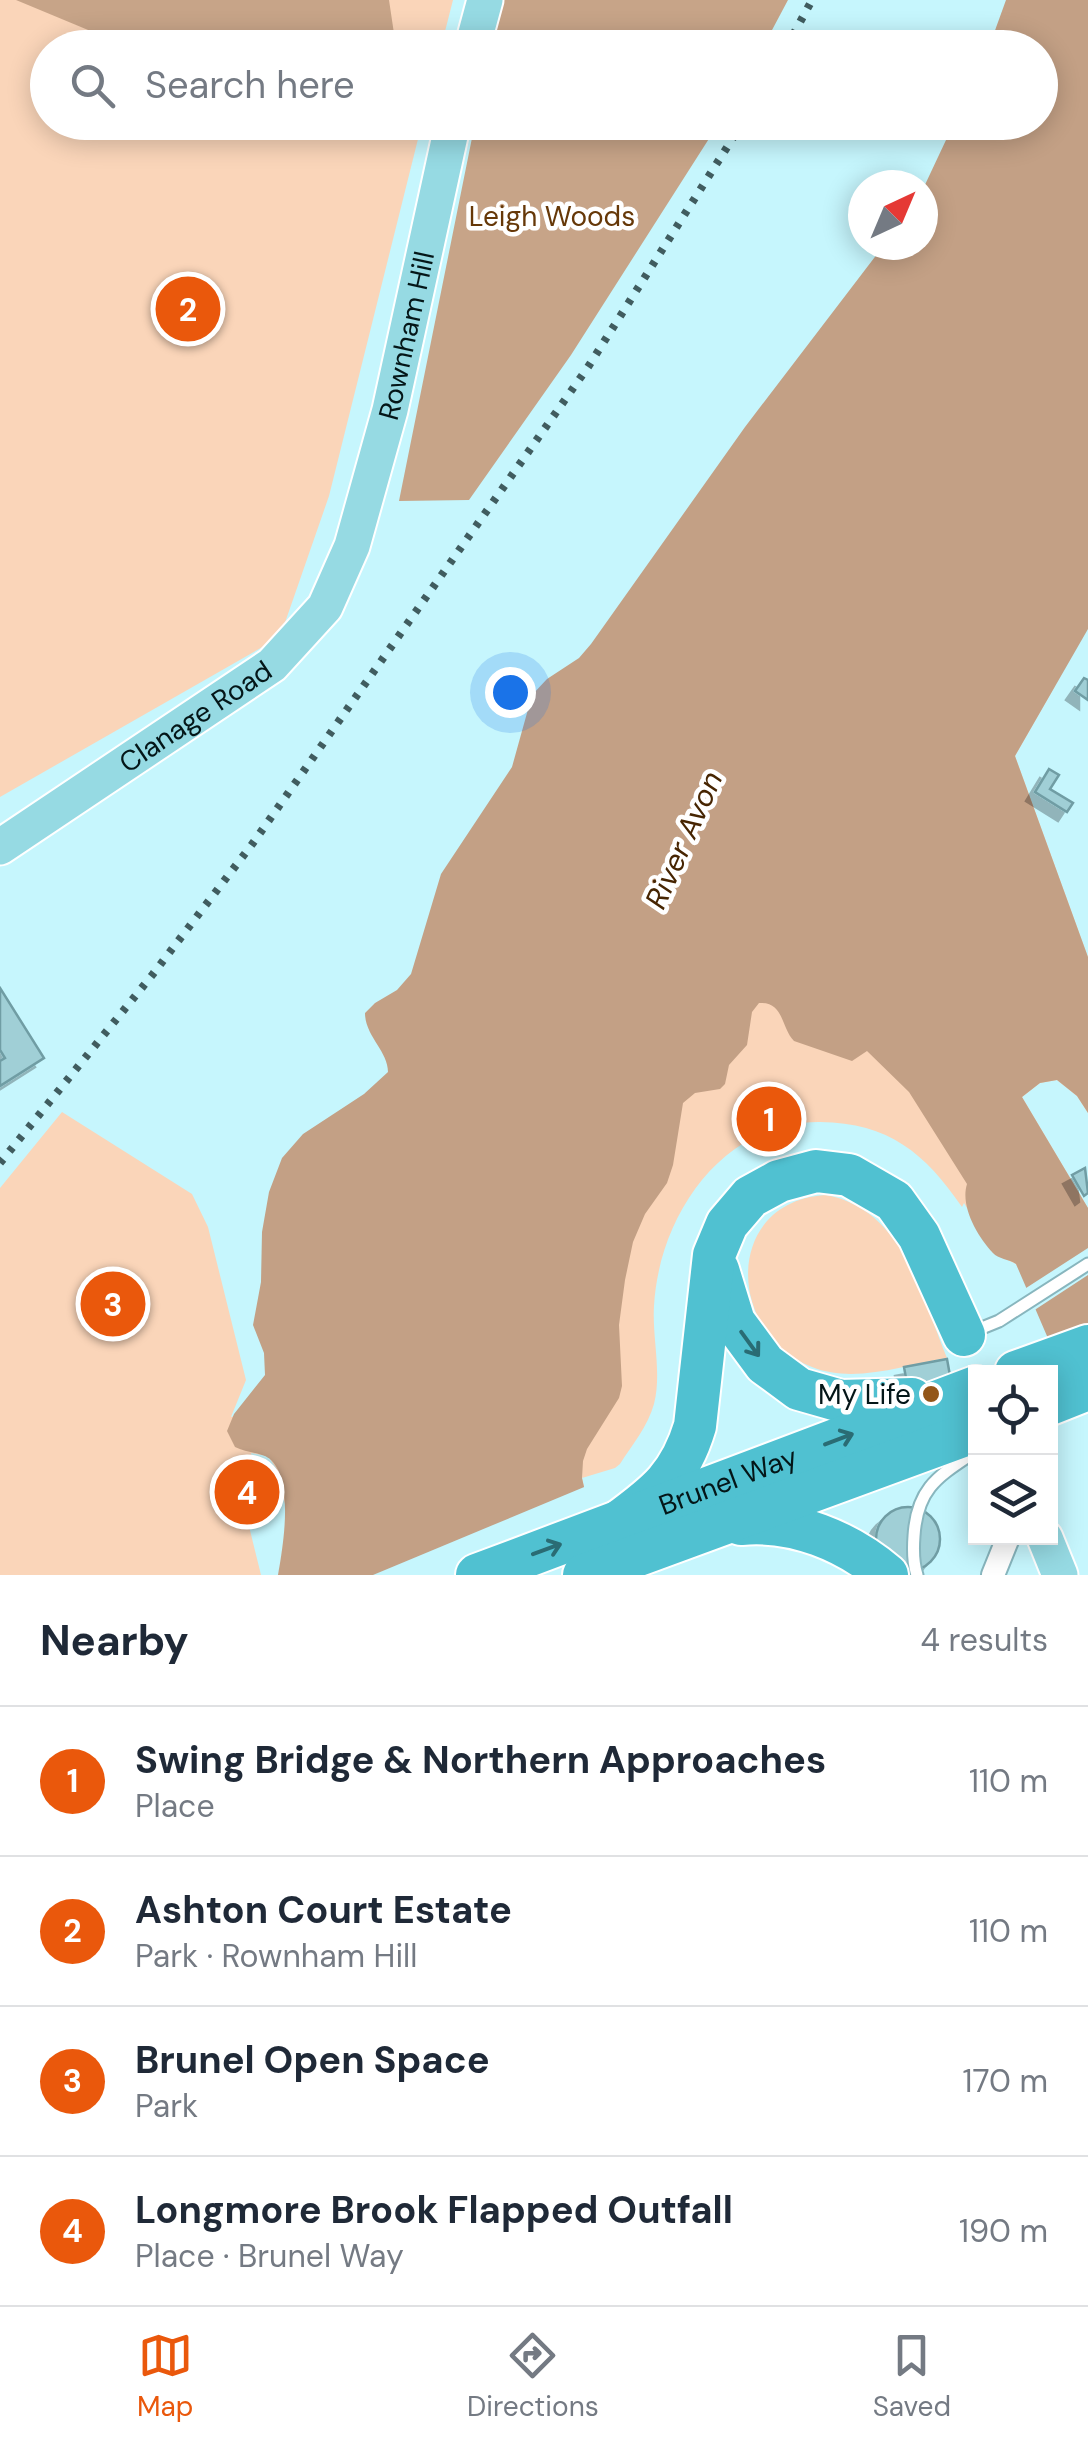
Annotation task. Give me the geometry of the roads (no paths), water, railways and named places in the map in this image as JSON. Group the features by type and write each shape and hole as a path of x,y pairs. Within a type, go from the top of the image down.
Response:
{"highway":[{"path":"616,1523 656,1494 674,1475 687,1452 696,1426 714,1255 727,1224 750,1197 779,1181 816,1171 849,1174 894,1202 919,1236 973,1363 841,1400 798,1390 765,1364 734,1322 714,1255"},
{"path":"1035,1365 1088,1346"},
{"name":"Brunel Way","path":"477,1575 616,1523 973,1363"},
{"path":"1058,1401 1088,1389"},
{"name":"Brunel Way","path":"584,1575 968,1434"},
{"path":"716,1526 748,1523 806,1530 846,1546 887,1575"}],"main road":[{"path":"477,30 485,0"},
{"name":"Rownham Hill","path":"352,546 390,410 449,140"},
{"name":"Clanage Road","path":"0,847 272,665 324,607 352,546"},
{"path":"1048,1545 1060,1575"}],"street":[{"path":"993,1575 1005,1545"}],"lane":[{"path":"973,1363 1088,1264"},
{"path":"917,1575 916,1511 925,1491 940,1475 970,1455"}],"water":[{"name":"River Avon","path":"1006,0 1088,0 1088,629 1015,756 1088,957 1088,1113 1077,1096 1057,1080 1040,1083 1022,1097 1088,1208 1088,1399 1050,1343 1016,1264 995,1255 976,1229 966,1202 967,1184 909,1092 867,1051 852,1061 794,1041 778,1011 759,1003 752,1012 747,1045 729,1065 725,1084 720,1089 695,1093 683,1103 667,1183 645,1214 633,1242 619,1325 622,1386 583,1461 582,1478 604,1575 278,1575 285,1499 278,1470 268,1457 235,1447 227,1431 234,1414 265,1375 264,1353 253,1325 261,1282 262,1232 269,1192 282,1158 303,1134 364,1094 388,1072 365,1013 397,990 411,974 441,874 512,767 532,695 591,644 745,427 873,260 938,260 938,170 932,170 946,140 1058,140 1058,30 995,30"}],"railway":[{"path":"796,30 812,0"},
{"path":"0,1163 253,843 588,367 732,140"}],"place":[{"name":"Ashton Court Estate","path":"188,309"},
{"name":"Swing Bridge & Northern Approaches","path":"769,1119"},
{"name":"Brunel Open Space","path":"113,1304"},
{"name":"My Life","path":"931,1394"},
{"name":"Longmore Brook Flapped Outfall","path":"247,1492"}],"park label":[{"name":"Leigh Woods","path":"552,216"}]}
